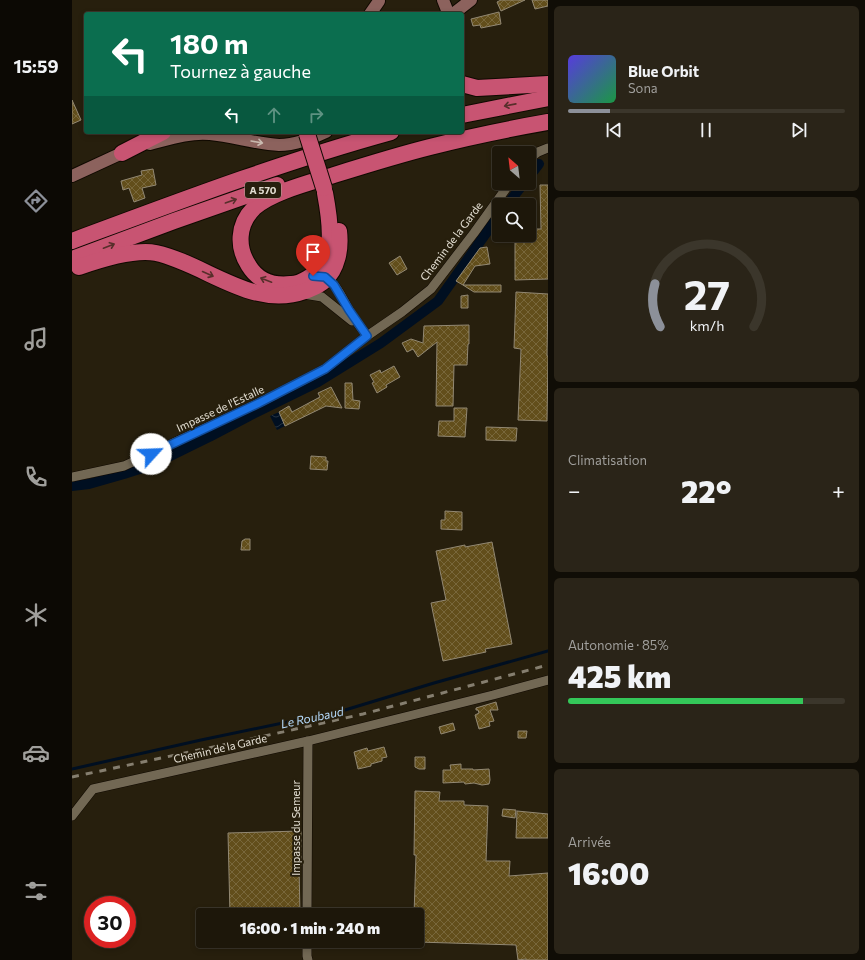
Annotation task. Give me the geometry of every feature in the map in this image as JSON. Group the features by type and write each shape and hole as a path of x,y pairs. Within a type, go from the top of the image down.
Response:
{"highway":[{"path":"464,85 477,88 548,84"},
{"path":"464,115 548,98"},
{"path":"464,131 548,114"},
{"path":"321,282 279,284 260,278 251,270 241,250 240,241 244,223 254,208 265,200 302,185 386,159 472,136 548,122"},
{"path":"122,153 159,134"},
{"path":"72,270 88,264 126,254 155,253 189,265 240,288 274,296 298,293 321,282 332,271 339,252 340,242 339,232 306,134"},
{"path":"72,233 255,166 355,134"},
{"name":"A 570","path":"72,242 231,183 330,150 384,134"},
{"name":"A 570","path":"72,259 174,221 326,169 450,134"},
{"path":"321,282 322,266 326,257 330,237 329,215 325,190"}],"main road":[{"path":"371,12 379,0"},
{"path":"376,12 379,0"},
{"path":"443,0 446,12"},
{"path":"456,12 471,0"},
{"path":"72,175 148,134"},
{"path":"72,175 122,153 163,140 199,134 210,134 281,145 307,140 321,134"}],"street":[{"path":"536,154 548,148"},
{"name":"Chemin de la Garde","path":"367,336 402,312 431,289 505,190"},
{"path":"321,282 334,285 367,336"},
{"path":"321,282 349,318 367,336"},
{"name":"Impasse de l'Estalle","path":"72,477 124,466 259,403 325,369 367,336"},
{"name":"Chemin de la Garde","path":"72,816 93,789 308,741 548,680"},
{"name":"Impasse du Semeur","path":"307,908 308,741"},
{"path":"307,948 308,960"}],"water":[{"path":"279,412 285,426 277,430 270,416"}],"building":[{"path":"501,0 525,0 501,11 497,2"},
{"path":"532,0 548,0 548,6 535,9"},
{"path":"499,12 501,24 481,28 480,25 473,26 471,19"},
{"path":"72,100 81,120 72,124"},
{"path":"153,169 156,185 142,188 145,198 134,202 129,188 123,190 121,181 142,175 141,171"},
{"path":"540,185 548,185 548,279 515,280 515,242 536,242 536,229 541,229"},
{"path":"487,247 490,264 475,266 463,285 456,281 480,248"},
{"path":"400,256 407,269 397,275 389,263"},
{"path":"463,285 501,285 501,292 474,292"},
{"path":"516,292 548,294 547,421 518,420 521,349 514,348"},
{"path":"468,295 468,308 461,308 461,296"},
{"path":"469,325 467,365 454,365 453,406 436,406 437,342 418,357 413,349 407,352 402,343 411,339 423,343 424,326"},
{"path":"394,366 400,377 386,385 387,387 377,393 370,375 380,370 381,373"},
{"path":"345,383 352,383 353,400 360,401 359,409 345,408"},
{"path":"331,387 342,408 326,406 285,426 279,412 289,406 292,412 320,397 318,393"},
{"path":"454,408 467,408 465,437 438,436 439,421 454,421"},
{"path":"486,427 517,428 516,441 486,440"},
{"path":"311,456 326,457 326,461 328,461 327,470 310,469"},
{"path":"445,511 462,512 462,530 441,529 441,520 445,520"},
{"path":"245,539 250,539 250,550 241,550 242,541"},
{"path":"492,542 512,644 485,649 486,652 443,661 431,603 446,600 436,551 465,545 465,547"},
{"path":"496,702 498,710 490,710 494,721 489,722 490,726 479,729 475,715 479,713 476,708"},
{"path":"453,723 455,730 441,734 439,727"},
{"path":"518,731 527,731 526,738 518,738"},
{"path":"384,747 387,757 382,758 382,761 371,764 371,766 358,769 354,752 367,748 368,751"},
{"path":"415,757 425,757 425,769 415,767"},
{"path":"461,764 461,769 489,769 489,784 465,784 464,782 443,783 443,770 451,770 450,765"},
{"path":"415,791 440,792 439,801 464,801 464,805 488,806 486,861 510,861 509,876 548,873 548,960 518,960 516,945 424,942 424,908 414,908 416,855 414,855"},
{"path":"503,809 516,810 515,818 502,816"},
{"path":"517,811 548,814 548,838 516,838"},
{"path":"301,831 301,866 299,866 300,908 230,908 228,833"}],"waterway":[{"path":"536,168 539,164"},
{"path":"512,198 519,190"},
{"path":"72,486 89,484 152,465 318,382 381,343 438,301 492,225"},
{"name":"Le Roubaud","path":"72,769 345,710 548,651"}],"railway":[{"path":"72,777 363,714 548,665"}],"route":[{"path":"151,454 259,403 325,369 367,336 334,285 325,277 313,276"}]}
